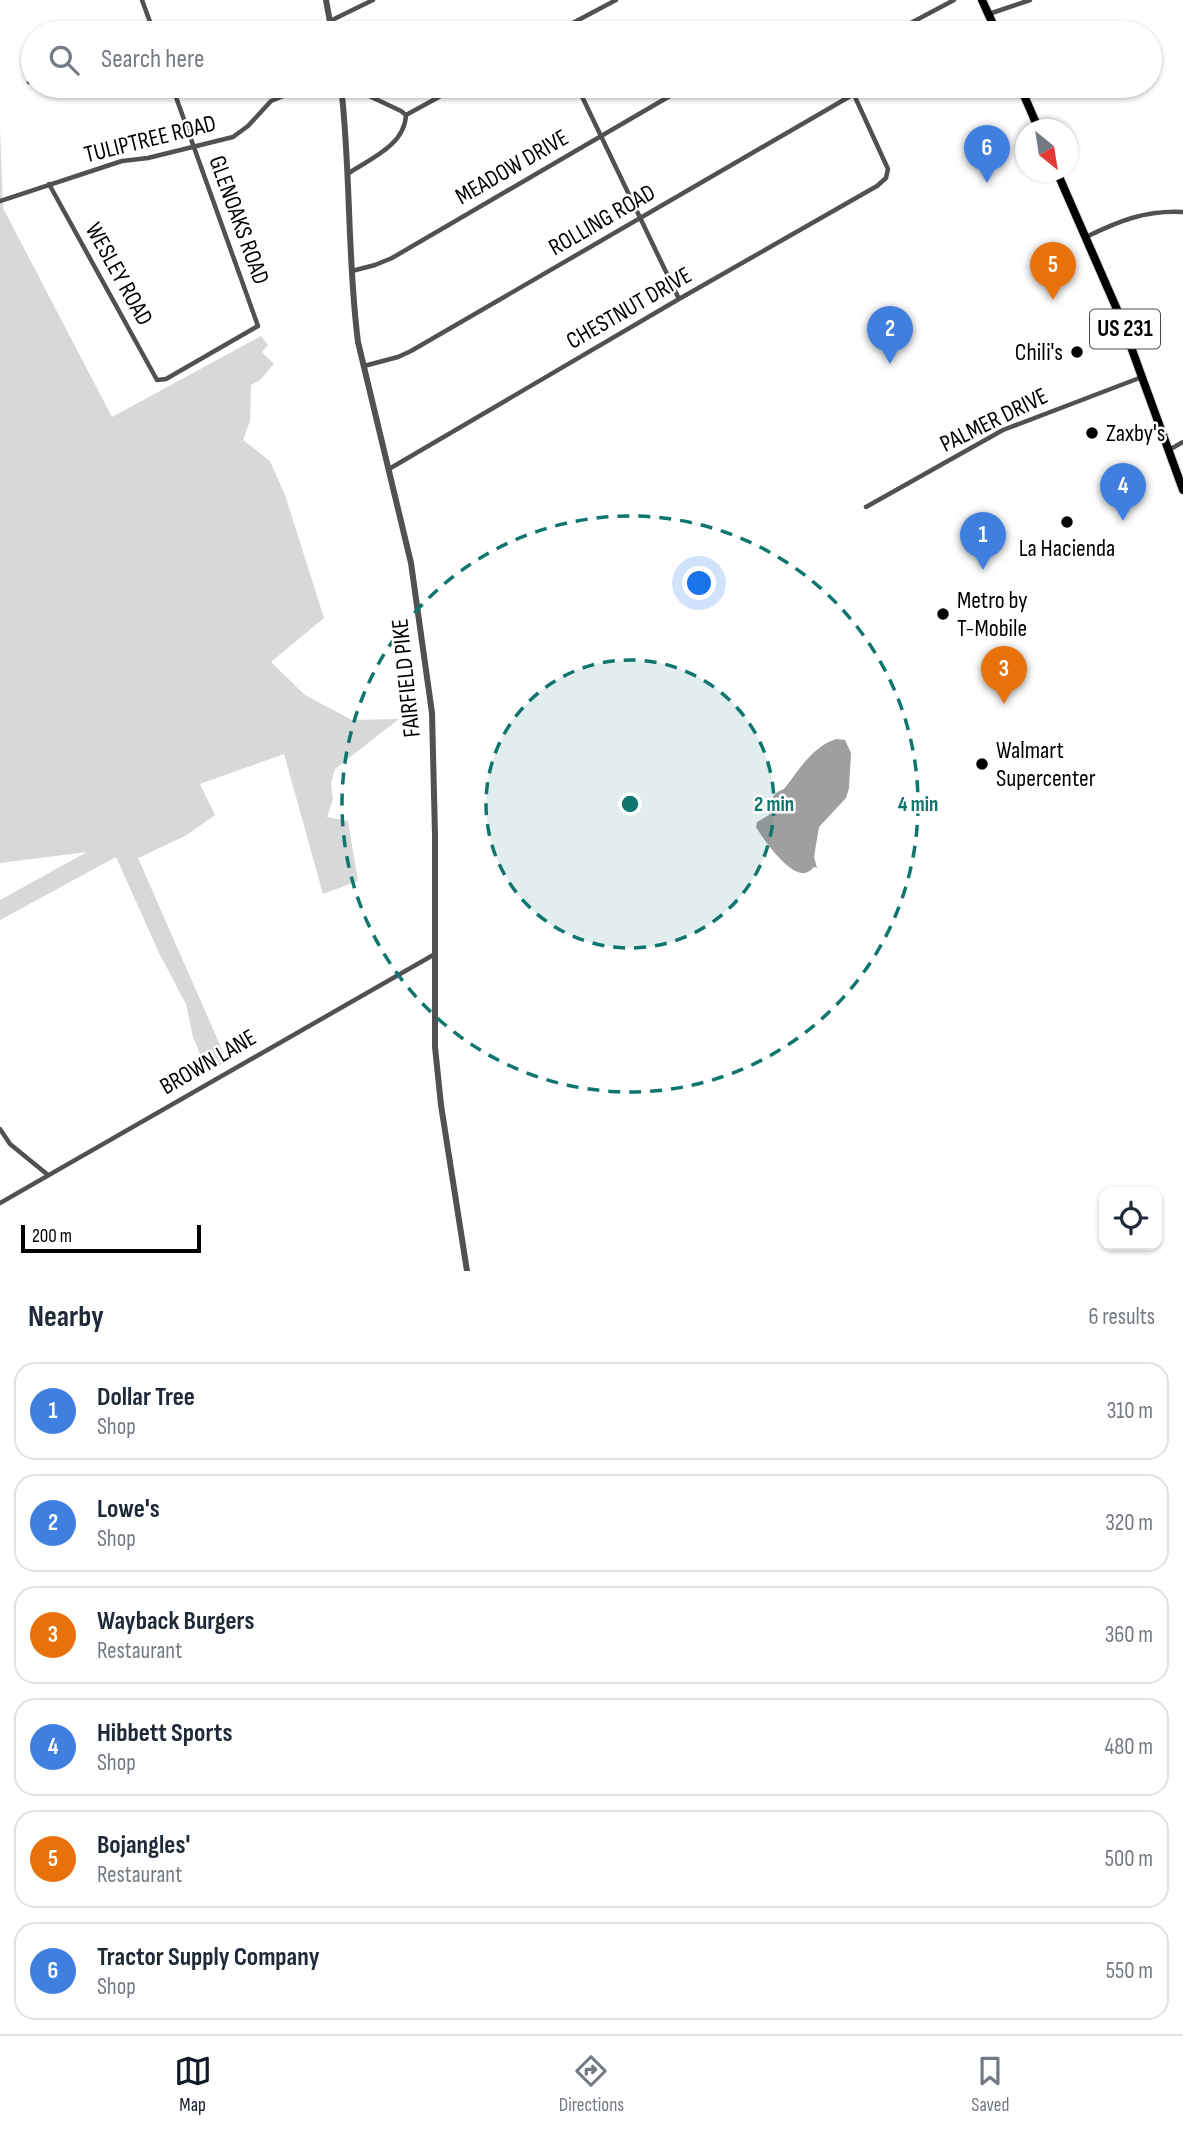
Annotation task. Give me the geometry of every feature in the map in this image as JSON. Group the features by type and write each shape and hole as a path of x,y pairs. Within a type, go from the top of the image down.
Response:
{"highway":[{"path":"982,0 992,21"},
{"path":"1025,98 1034,119"},
{"name":"US 231","path":"1061,182 1119,314 1183,490"}],"street":[{"path":"142,0 150,21"},
{"path":"326,0 330,21 373,0"},
{"path":"577,21 616,0"},
{"path":"915,21 954,0"},
{"path":"989,14 1030,0"},
{"name":"GLENOAKS ROAD","path":"157,380 166,379 258,326 176,98"},
{"name":"TULIPTREE ROAD","path":"0,201 122,161 148,158 239,133 276,98"},
{"name":"FAIRFIELD PIKE","path":"342,98 354,310 364,366 390,469 414,584 432,713 435,1047 467,1271"},
{"name":"TULIPTREE ROAD","path":"374,98 406,115"},
{"path":"348,173 395,141 406,115 437,98"},
{"path":"583,98 679,299"},
{"name":"MEADOW DRIVE","path":"352,271 392,258 666,98"},
{"name":"ROLLING ROAD","path":"364,366 411,351 846,98"},
{"name":"CHESTNUT DRIVE","path":"390,469 877,186 886,178 888,169 855,98"},
{"name":"WESLEY ROAD","path":"49,184 157,380"},
{"path":"1086,237 1122,220 1148,213 1183,212"},
{"name":"PALMER DRIVE","path":"866,507 1003,430 1143,377"},
{"path":"1169,450 1183,442"},
{"name":"BROWN LANE","path":"0,1203 435,954"},
{"path":"0,1129 10,1144 48,1175"}],"shaded area":[{"path":"0,128 3,208 112,417 261,336 268,345 262,352 274,364 260,380 251,385 250,421 243,440 270,461 285,495 324,618 271,662 305,695 352,720 399,719 335,769 331,784 333,799 327,817 348,821 358,881 323,894 284,754 200,784 215,815 185,836 138,858 227,1061 208,1073 193,1037 186,1004 159,953 116,857 0,920 0,900 87,852 0,863"},
{"path":"836,739 845,740 851,753 849,788 846,798 819,827 814,857 817,868 805,873 799,872 784,863 770,848 756,827 757,822 769,815 773,796 784,789 807,760"}],"place":[{"name":"Tractor Supply Company","path":"987,183"},
{"name":"Bojangles'","path":"1053,300"},
{"name":"Chili's","path":"1077,352"},
{"name":"Lowe's","path":"890,364"},
{"name":"Zaxby's","path":"1092,433"},
{"name":"Hibbett Sports","path":"1123,521"},
{"name":"La Hacienda","path":"1067,522"},
{"name":"Dollar Tree","path":"983,570"},
{"name":"Metro by T-Mobile","path":"943,614"},
{"name":"Wayback Burgers","path":"1004,704"},
{"name":"Walmart Supercenter","path":"982,764"}]}
